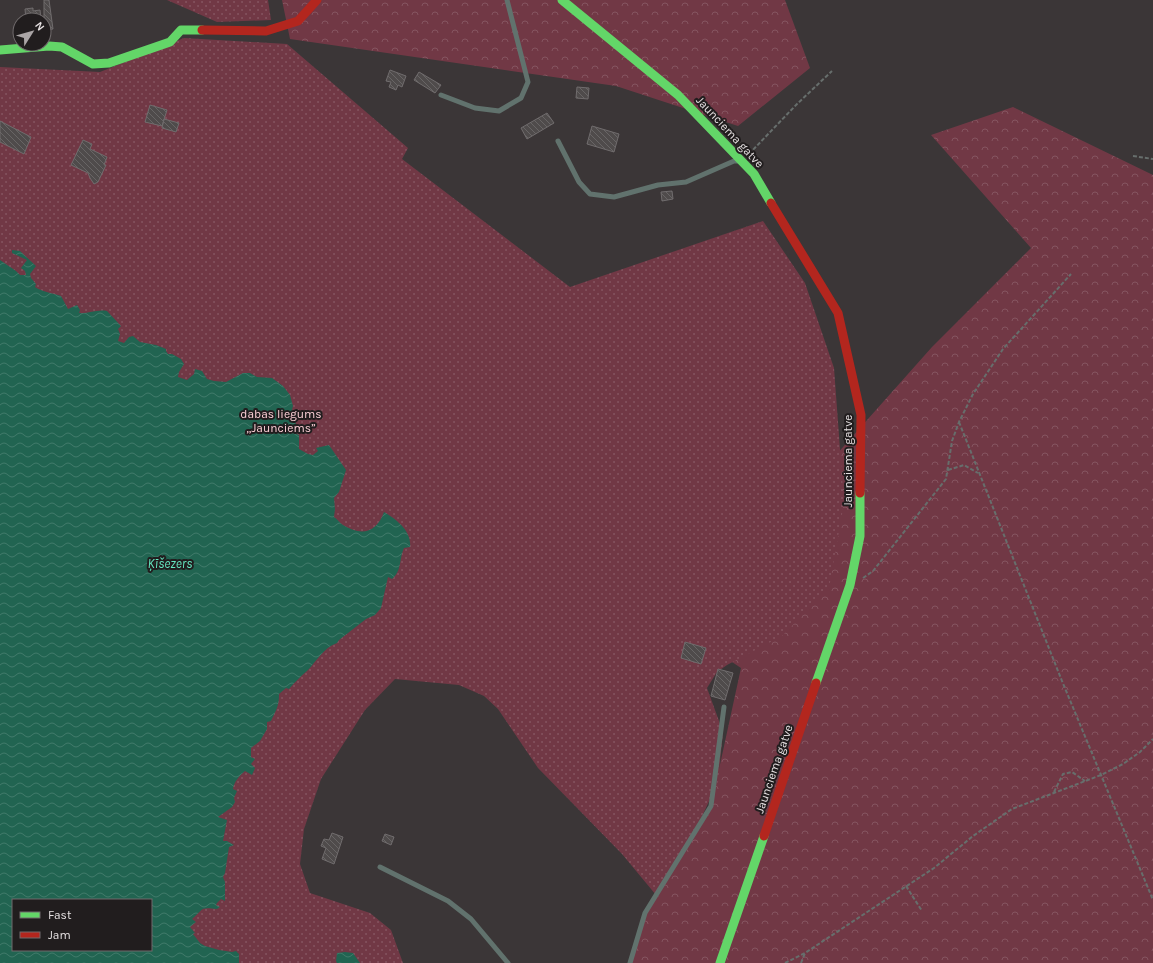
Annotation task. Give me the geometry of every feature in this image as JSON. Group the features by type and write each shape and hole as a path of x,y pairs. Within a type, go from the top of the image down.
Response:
{"main road":[{"path":"0,50 49,46 62,48 93,64 109,63 170,42 181,30 266,31 298,21 317,0"},
{"name":"Jaunciema gatve","path":"562,0 678,95 754,174 838,313 861,415 860,536 850,585 720,963"}],"lane":[{"path":"441,95 475,108 499,110 521,98 528,82 507,0"},
{"path":"558,141 579,182 590,194 614,197 658,185 686,182 734,161 741,161"},
{"path":"630,963 645,914 710,806 724,707"},
{"path":"380,867 448,901 471,919 508,963"}],"path":[{"path":"741,161 832,71"},
{"path":"1133,156 1153,160"},
{"path":"850,585 873,571 946,479 952,442 959,422 973,394 1003,350 1071,274"},
{"path":"959,422 1153,900"},
{"path":"948,470 964,465 979,473"},
{"path":"786,963 804,953 934,868 972,836 1012,809 1101,775 1123,764 1140,752 1153,739"},
{"path":"1053,793 1063,774 1072,772 1085,781"},
{"path":"906,886 922,911"},
{"path":"801,963 804,953"}],"green space":[{"path":"167,0 268,0 271,20 217,22"},
{"path":"282,0 785,0 810,68 738,126 616,86 290,39"},
{"name":"dabas liegums „Jaunciems”","path":"184,38 287,44 408,148 402,159 570,287 763,221 805,283 834,368 844,503 829,588 782,636 727,665 717,672 707,688 723,732 718,782 691,840 656,895 622,854 538,768 498,709 484,696 459,685 395,679 365,710 321,779 304,829 300,864 310,893 370,913 391,930 403,963 0,963 0,67 100,72"},
{"path":"1013,107 1153,175 1153,963 630,963 645,913 711,806 741,668 696,638 787,510 932,347 1031,248 931,135"}],"water":[{"name":"Ķīšezers","path":"12,250 20,251 36,266 30,274 31,278 36,284 35,287 61,296 68,309 77,305 80,310 79,313 107,311 121,326 118,329 120,334 118,341 124,343 129,337 133,336 140,342 156,345 166,349 168,354 172,354 181,359 184,364 178,377 187,380 194,374 195,369 202,371 207,379 226,382 243,373 250,373 257,377 272,378 283,386 290,395 293,406 292,413 296,426 295,433 299,435 299,449 313,455 318,451 316,448 329,445 346,470 339,492 334,498 334,517 350,529 362,531 373,528 381,519 384,512 402,526 410,541 410,547 404,548 402,552 399,569 395,576 392,579 388,577 381,608 375,615 366,619 337,643 328,648 289,689 286,688 279,694 277,708 271,721 267,722 267,729 260,741 251,748 251,757 255,759 251,764 255,768 252,775 245,771 239,777 234,784 233,789 237,791 234,798 235,802 232,807 218,817 227,820 223,841 227,841 234,845 229,847 223,877 225,882 225,901 221,899 217,903 216,905 220,907 217,909 207,908 202,910 192,919 196,922 190,927 200,943 205,946 219,950 232,952 236,951 239,954 239,963 0,963 0,260 20,275 26,275 25,271 21,268 27,260 12,253"},
{"path":"337,953 353,953 360,963 337,963"}],"building":[{"path":"44,0 49,0 51,12 44,12"},
{"path":"33,8 33,11 40,10 40,12 25,12 25,9"},
{"path":"390,70 406,76 402,87 398,85 396,90 389,87 391,82 386,81"},
{"path":"419,72 441,85 435,93 414,80"},
{"path":"577,87 589,88 588,99 576,98"},
{"path":"150,105 167,110 162,126 145,122"},
{"path":"547,113 554,123 527,139 521,128"},
{"path":"164,119 179,123 176,132 162,128"},
{"path":"0,121 31,137 24,154 0,142"},
{"path":"592,126 619,134 614,152 587,144"},
{"path":"83,140 92,144 90,149 107,157 104,165 106,165 98,182 94,184 88,173 71,165"},
{"path":"672,191 673,199 662,201 661,192"},
{"path":"685,642 706,648 701,664 681,658"},
{"path":"718,669 733,673 725,700 711,696"},
{"path":"332,833 343,837 334,864 322,859 326,848 321,846 324,839 329,840"},
{"path":"385,834 394,837 391,845 382,841"}],"traffic: fast":[{"path":"562,0 678,95 754,174 771,203"},
{"path":"0,50 49,46 62,47 93,64 109,63 170,42 181,30 202,30"},
{"path":"816,683 850,585 860,536 860,493"},
{"path":"720,963 764,836"}],"traffic: jam":[{"path":"202,30 266,31 298,21 317,0"},
{"path":"771,203 838,313 861,415 860,493"},
{"path":"764,836 816,683"}]}
